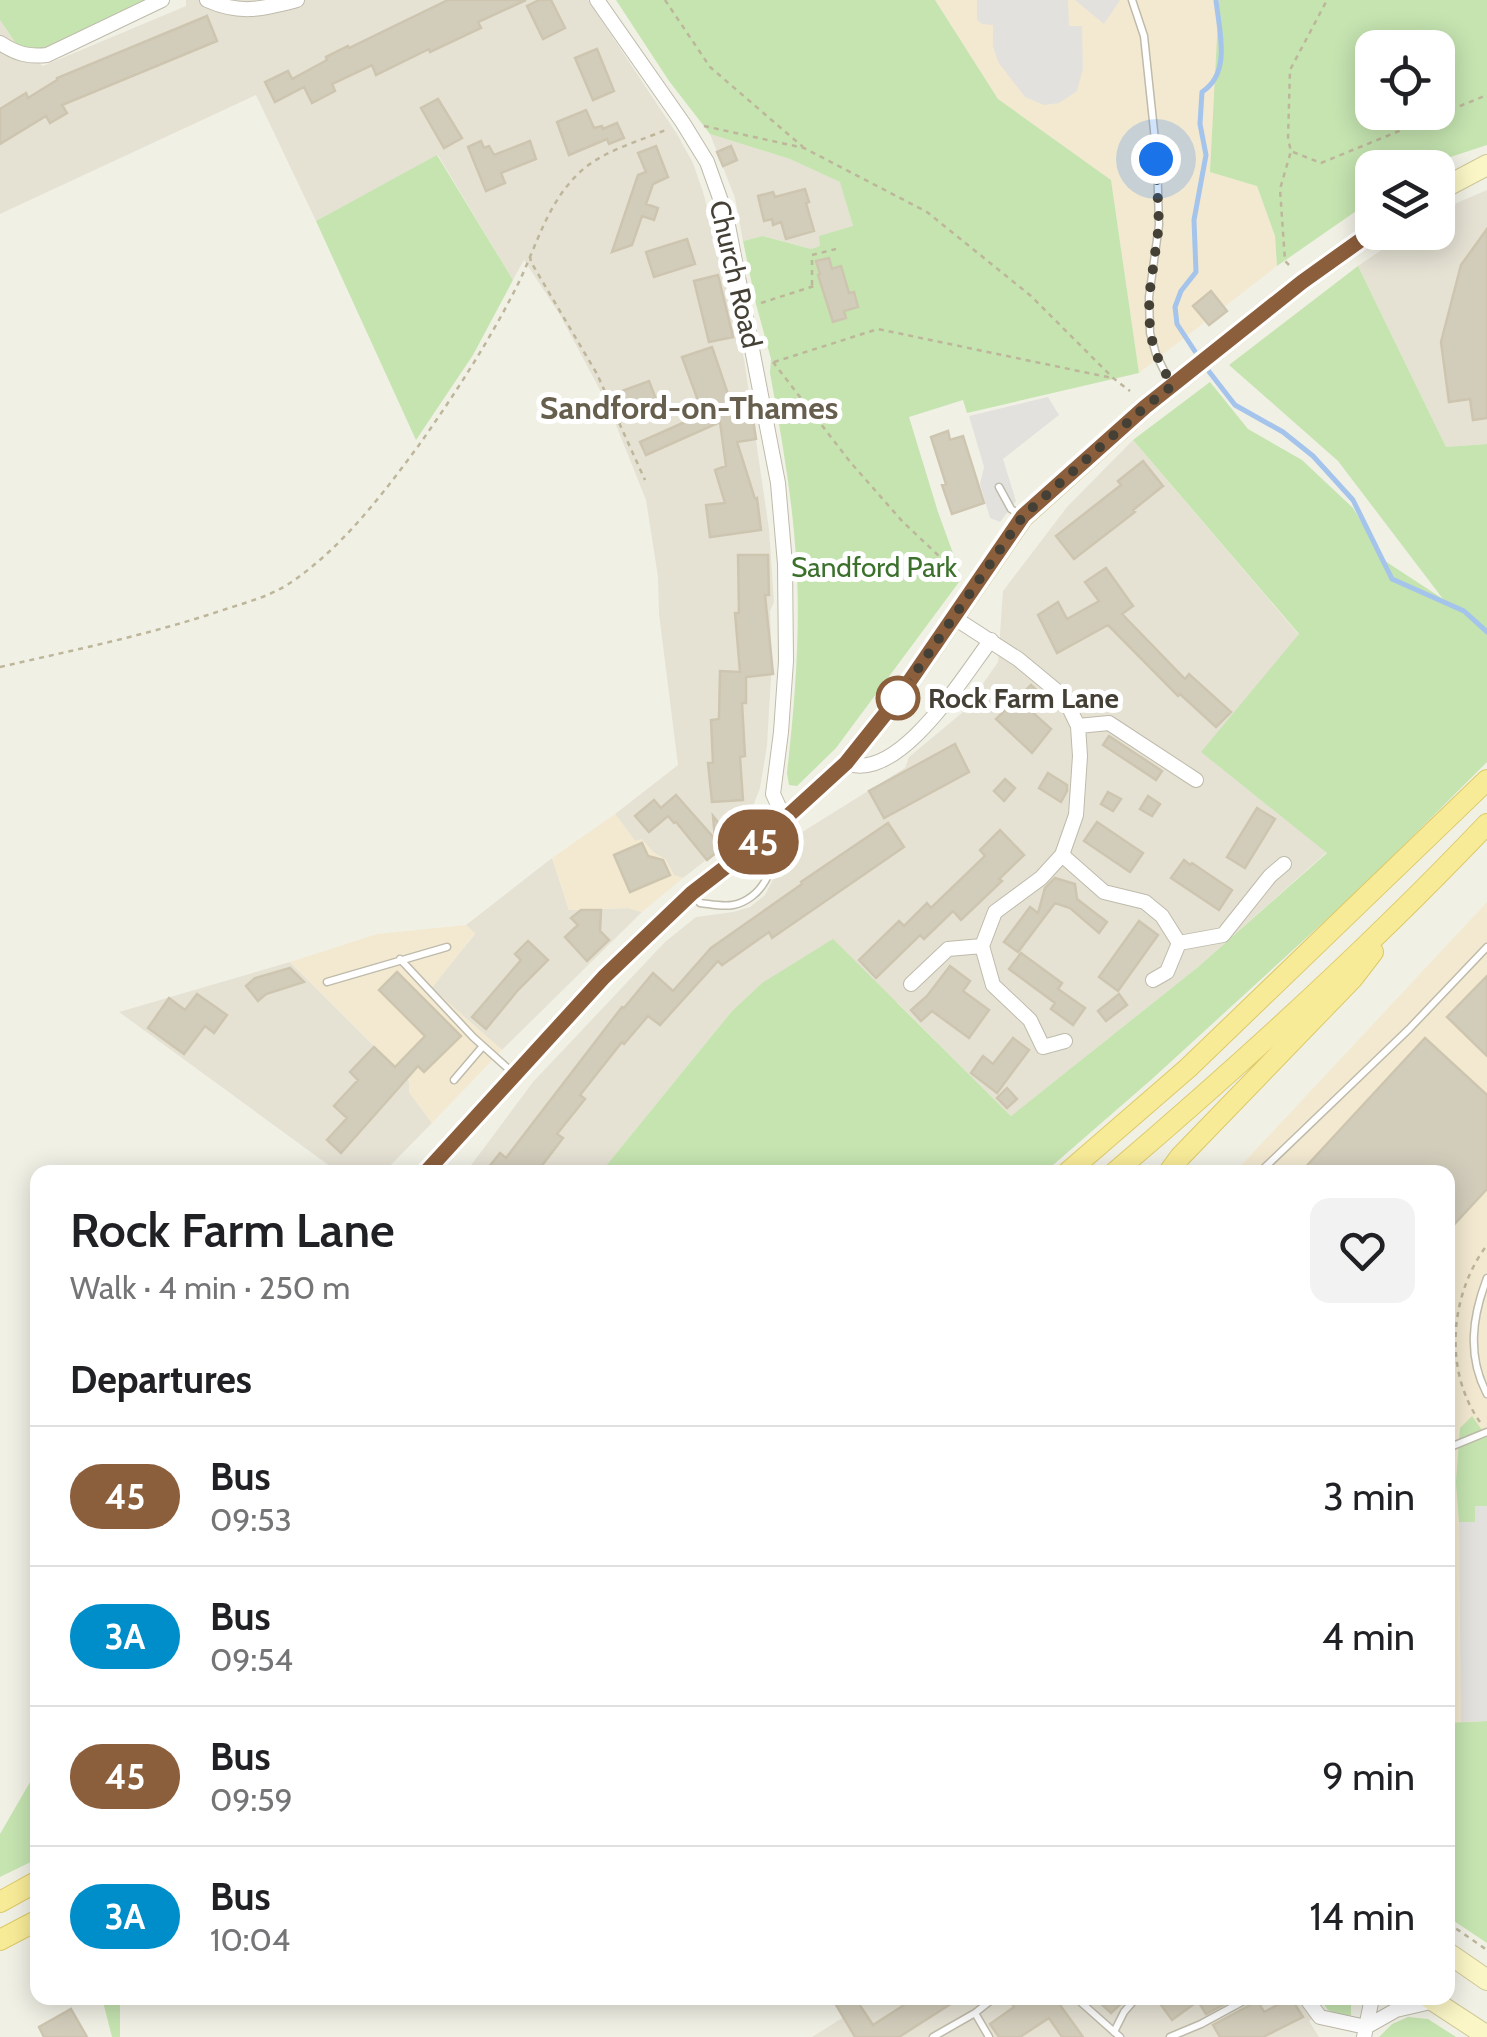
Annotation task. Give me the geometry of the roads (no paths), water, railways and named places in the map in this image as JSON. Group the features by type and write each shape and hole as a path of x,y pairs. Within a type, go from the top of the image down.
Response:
{"main road":[{"path":"1076,1165 1188,1068 1487,780"},
{"path":"1123,1165 1220,1083 1487,824"},
{"path":"1174,1165 1352,978 1421,892"},
{"path":"0,1902 30,1885"},
{"path":"0,1940 30,1924"}],"street":[{"path":"0,42 15,53 48,55 162,0"},
{"path":"207,0 234,10 262,9 296,0"},
{"name":"Church Road","path":"596,0 707,162 724,209 778,483 785,564 784,695 773,794 788,817"},
{"path":"1455,182 1487,165"},
{"path":"432,1165 604,977 692,893 766,836 846,763 898,698 1023,516 1145,407 1355,244"},
{"path":"954,617 991,640 1064,697 1078,726 1076,815 1062,855 1041,878 996,912 982,946 993,985 1030,1020 1043,1047 1065,1042"},
{"path":"846,763 856,767 904,747 936,715 991,640"},
{"path":"1078,726 1110,724 1196,780"},
{"path":"1062,855 1104,892 1145,902 1162,916 1179,943"},
{"path":"1179,943 1223,936 1284,864"},
{"path":"1153,980 1167,972 1179,943"},
{"path":"911,984 948,949 982,946"},
{"path":"1455,1958 1487,1980"},
{"path":"1311,2005 1320,2017 1365,2032"},
{"path":"1365,2032 1371,2005"},
{"path":"1365,2032 1396,2010 1412,2005"},
{"path":"1441,2005 1487,2036"}],"lane":[{"path":"1132,0 1144,36 1156,159 1159,225 1149,297 1150,333 1172,386"},
{"path":"999,488 1011,509 1023,516"},
{"path":"692,893 700,903 730,905 756,892 771,868 773,849 766,836"},
{"path":"327,982 447,947"},
{"path":"1267,1165 1487,947"},
{"path":"400,959 514,1074"},
{"path":"454,1080 484,1046"},
{"path":"1487,1278 1474,1324 1472,1353 1487,1394"},
{"path":"1455,1445 1487,1432"},
{"path":"933,2037 985,2005"},
{"path":"1084,2005 1117,2035 1130,2005"},
{"path":"1170,2037 1236,2005"},
{"path":"975,2013 988,2037"}],"waterway":[{"path":"1198,356 1177,324 1175,307 1181,291 1196,272 1194,220 1206,155 1200,124 1202,92 1217,74 1221,50 1216,0"},
{"path":"1204,365 1235,405 1283,432 1313,456 1353,500 1392,579 1464,611 1487,632"}],"place":[{"name":"Rock Farm Lane","path":"898,698"}],"district":[{"name":"Sandford-on-Thames","path":"689,408"}],"park label":[{"name":"Sandford Park","path":"874,567"}]}
